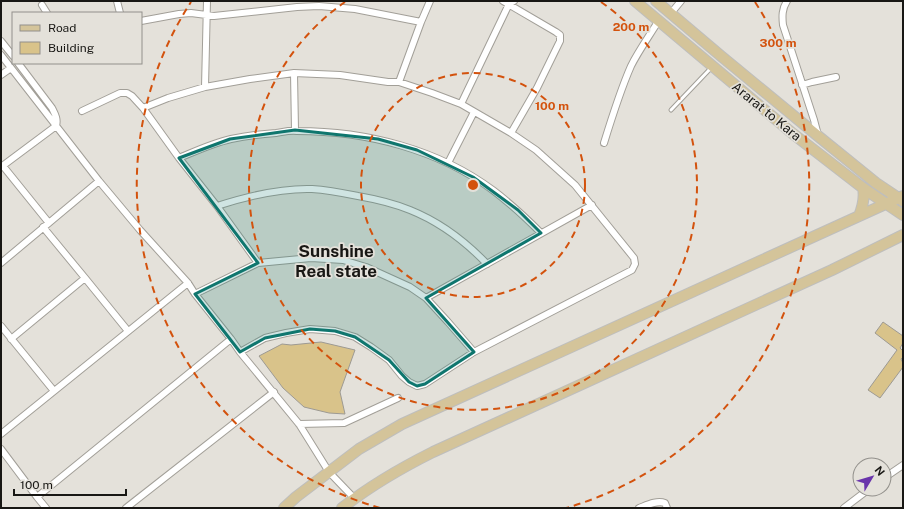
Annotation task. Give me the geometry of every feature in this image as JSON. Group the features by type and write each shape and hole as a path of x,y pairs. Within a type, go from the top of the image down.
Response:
{"main road":[{"name":"Ararat to Kara","path":"656,1 720,56 876,183 902,198"},
{"name":"Ararat to Kara","path":"639,2 792,133 863,188 887,203 903,216"},
{"path":"859,216 864,202 863,188"},
{"path":"284,508 296,497 359,450 402,424 887,203 902,198"},
{"path":"342,508 354,498 405,466 433,452 832,270 903,235"}],"street":[{"path":"117,1 120,12"},
{"path":"204,87 207,1"},
{"path":"398,82 430,1"},
{"path":"671,13 681,1"},
{"path":"787,1 782,13 783,25 818,136"},
{"path":"461,104 509,2 560,36 560,41 537,88 511,133"},
{"path":"42,5 46,12"},
{"path":"142,21 179,14 191,13 214,16 319,6 355,9 421,22"},
{"path":"604,143 622,86 632,64 659,20"},
{"path":"1,41 12,55"},
{"path":"1,55 140,230 188,283 195,294 232,339 240,352 299,424 329,472 354,498"},
{"path":"22,64 56,114 57,121 56,126 2,167 85,278 128,331"},
{"path":"1,75 11,68"},
{"path":"294,74 296,130"},
{"path":"143,108 168,98 204,87 250,79 294,74 340,75 398,82 432,92 461,104 511,133 536,150 575,185 634,258 635,264 632,270 474,352 425,384 417,386 409,382 388,360 371,347 355,338 335,331 310,329 286,333 265,338 240,352"},
{"path":"802,85 836,77"},
{"path":"82,111 120,93 127,93 132,96 143,108 179,158 217,206 258,263"},
{"path":"448,163 474,112"},
{"path":"179,158 230,139 296,130 344,133 378,139 411,148 448,163 473,177 493,190 518,210 541,233"},
{"path":"1,263 100,181"},
{"path":"217,206 244,197 282,191 312,189 379,200 410,210 428,218 463,241 487,264"},
{"path":"426,298 592,205"},
{"path":"195,294 258,263 311,258 342,260 366,267 393,279 410,287 426,298 474,352"},
{"path":"11,339 85,278"},
{"path":"1,434 188,283"},
{"path":"1,326 54,392"},
{"path":"37,497 232,339"},
{"path":"126,508 274,392"},
{"path":"299,424 344,423 398,398"},
{"path":"1,449 46,508"},
{"path":"892,473 903,465"},
{"path":"844,508 858,497"},
{"path":"639,508 663,502 667,508"}],"lane":[{"path":"671,110 712,66"}],"highlighted area":[{"path":"295,130 378,139 417,150 473,177 518,210 541,233 426,298 474,352 425,384 417,386 409,382 389,360 355,337 335,331 310,329 265,338 240,352 195,294 258,263 179,158 230,139"}],"building":[{"path":"883,322 903,336 903,343 900,348 903,351 903,357 901,359 903,367 880,398 868,390 897,350 875,333"},
{"path":"321,342 355,350 340,392 345,414 329,413 304,407 283,388 259,356 282,344 291,345"}],"district":[{"name":"Sunshine Real state","path":"336,261"}]}
